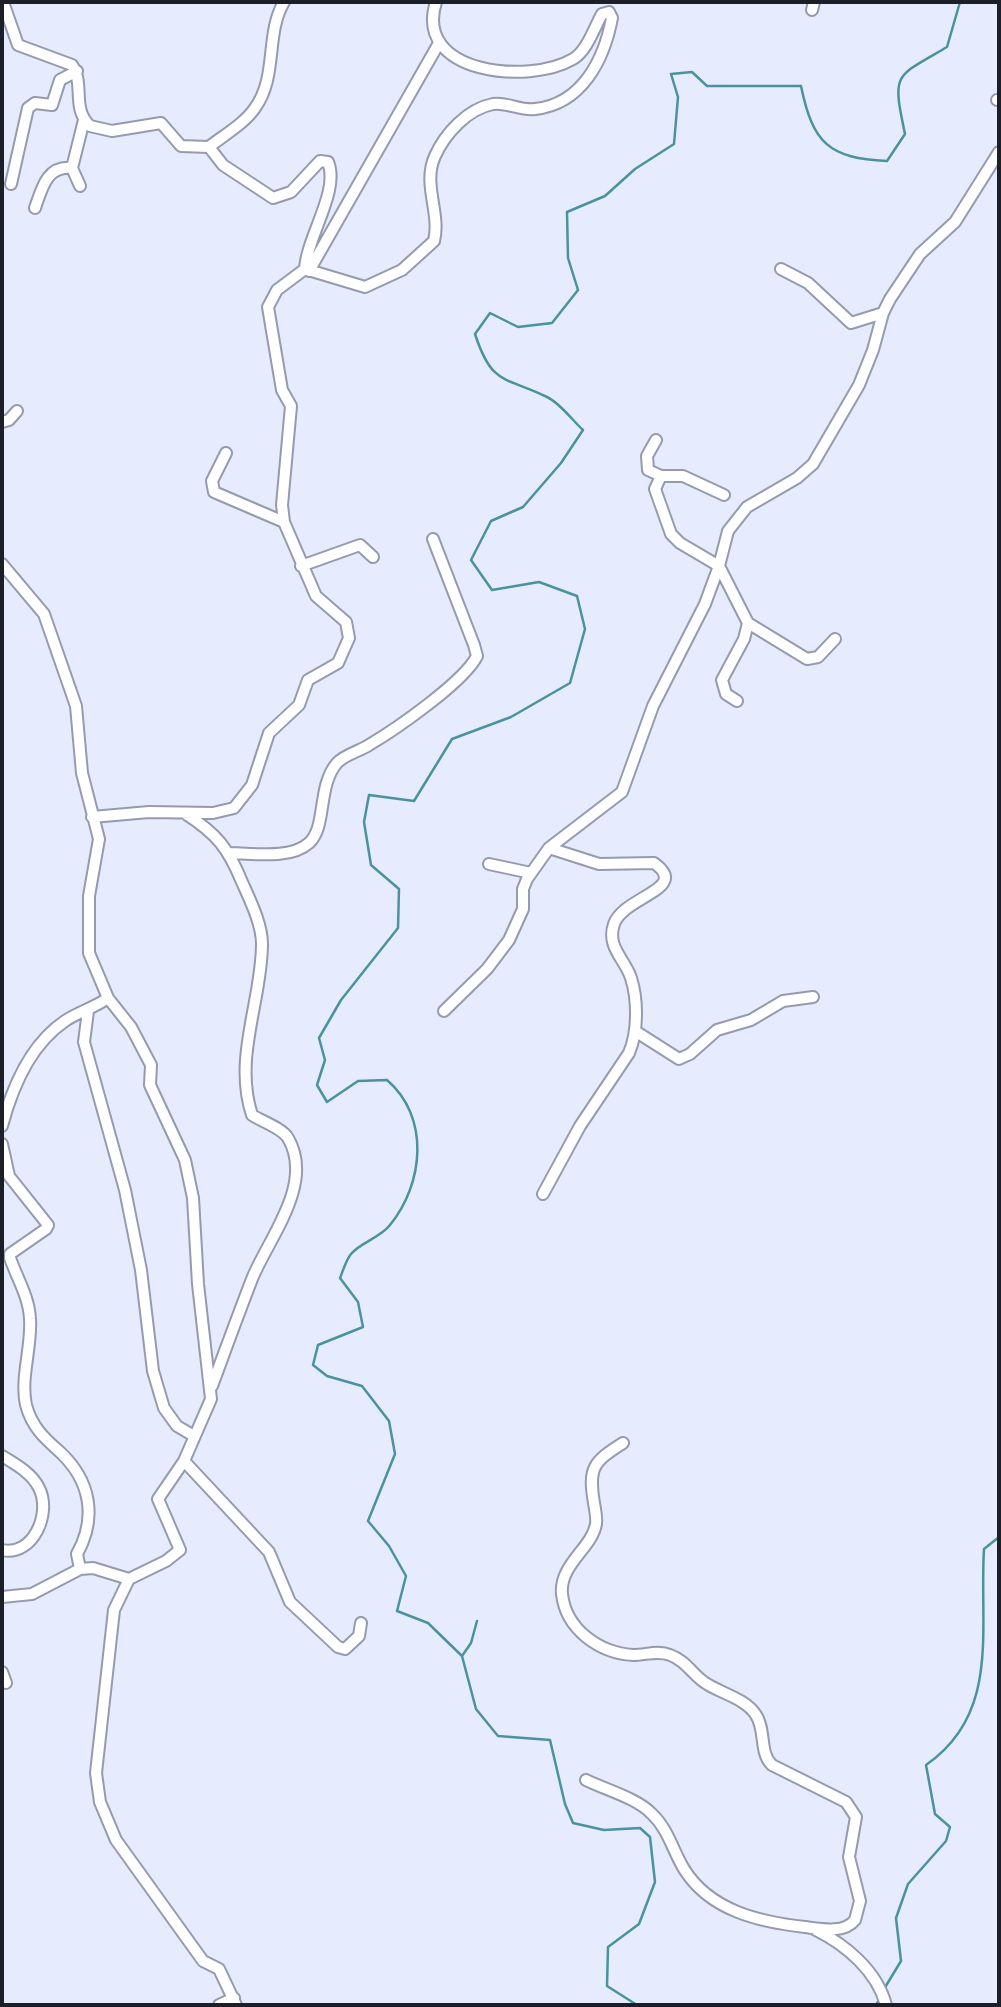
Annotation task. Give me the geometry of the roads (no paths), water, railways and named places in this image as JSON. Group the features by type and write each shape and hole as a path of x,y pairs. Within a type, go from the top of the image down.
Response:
{"street":[{"path":"3,2 18,45 67,61 77,71 78,107 90,127 108,131 160,122 181,146 209,147 251,113 259,102 271,61 273,26 284,2"},
{"path":"307,270 365,287 402,270 434,241 431,166 451,132 462,120 490,105 536,109 579,89 592,76 612,18 609,12 602,14 580,54 573,59 532,72 512,73 463,61 439,43 434,29 436,2"},
{"path":"92,817 223,812 242,800 256,776 272,729 299,705 308,680 336,664 347,648 349,638 346,622 316,596 284,522 282,505 291,406 282,388 268,307 277,290 307,270 439,43"},
{"path":"11,184 28,108 35,103 52,106 60,80 77,71"},
{"path":"80,186 72,167 84,120"},
{"path":"209,147 223,165 272,198 291,192 320,161 329,162 331,184 307,250 307,270"},
{"path":"444,1011 487,969 509,940 523,909 523,889 549,848 588,821 624,787 653,706 705,604 719,566 727,531 737,517 768,493 797,478 822,451 859,385 873,351 883,313 920,254 948,229 967,205 999,152"},
{"path":"35,208 44,184 54,171 72,167"},
{"path":"782,269 808,283 851,323 883,313"},
{"path":"2,422 9,420 17,411"},
{"path":"656,440 647,456 648,470 661,476 683,476 724,495"},
{"path":"226,453 212,481 214,492 284,522"},
{"path":"661,476 655,494 671,534 680,543 719,566 748,623 807,659 818,657 835,639"},
{"path":"230,853 276,854 308,845 317,833 320,800 337,762 370,744 454,683 474,662 477,656 474,645 433,539"},
{"path":"301,566 359,545 373,557"},
{"path":"2,564 43,610 77,711 82,772 97,828 99,847 89,896 88,947 108,998 141,1043 150,1065 150,1085 188,1171 197,1227 198,1284 211,1389 209,1407 184,1461 158,1499 180,1550 166,1561 129,1579 111,1619 96,1773 100,1802 108,1826 125,1855 203,1961 219,1969 235,2002 219,2005"},
{"path":"737,701 726,694 722,680 744,639 748,623"},
{"path":"183,812 211,830 230,853 251,902 262,942 246,1061 248,1105 252,1115 287,1135 293,1153 295,1178 286,1211 253,1276 211,1389"},
{"path":"544,1194 573,1137 629,1053 635,1031 632,980 613,945 612,929 629,905 663,887 663,872 651,862 599,864 549,848"},
{"path":"489,864 531,873"},
{"path":"635,1031 679,1059 690,1054 717,1030 751,1020 783,1001 813,997"},
{"path":"2,1126 12,1093 38,1050 61,1024 89,1012 108,998"},
{"path":"89,1012 84,1042 125,1189 141,1270 155,1381 160,1399 170,1417 180,1429 194,1436"},
{"path":"2,1144 9,1177 48,1224 46,1229 10,1256 26,1296 30,1320 25,1393 29,1412 43,1438 70,1464 90,1507 87,1536 76,1554 80,1569"},
{"path":"586,1780 650,1811 692,1880 720,1903 762,1921 814,1928 846,1928 859,1912 860,1902 849,1857 857,1824 854,1811 846,1802 772,1766 766,1757 757,1716 742,1702 706,1684 691,1667 668,1654 624,1654 595,1644 580,1631 563,1600 563,1578 596,1527 591,1489 593,1467 623,1443"},
{"path":"2,1456 36,1483 43,1506 40,1524 29,1543 17,1551 2,1549"},
{"path":"184,1461 214,1489 269,1552 289,1602 302,1615 338,1647 345,1649 359,1636 361,1623"},
{"path":"2,1597 32,1594 80,1569 93,1568 129,1579"},
{"path":"2,1672 6,1683"},
{"path":"814,1928 837,1940 853,1954 875,1982 886,2005"}],"waterway":[{"path":"462,1656 428,1623 397,1611 406,1576 389,1546 368,1521 395,1454 389,1421 362,1386 327,1376 313,1365 318,1345 363,1327 358,1302 340,1278 351,1254 386,1229 401,1208 410,1190 417,1151 416,1131 410,1112 401,1095 387,1080 358,1081 327,1102 317,1085 325,1060 319,1038 341,1000 398,928 399,889 371,865 364,822 369,795 414,801 452,739 511,717 570,683 585,629 577,596 539,582 492,590 471,560 491,521 523,507 561,463 583,430 552,400 510,382 494,371 487,363 475,334 490,313 518,327 552,323 578,290 568,258 567,212 605,196 635,169 674,144 678,97 671,74 692,72 707,86 801,86 811,122 827,144 851,156 887,161 905,134 899,99 901,79 916,65 947,47 960,2"},
{"path":"884,1989 901,1961 896,1918 908,1884 946,1841 950,1827 935,1814 926,1765 950,1744 966,1721 976,1695 983,1639 984,1549 999,1537"},
{"path":"477,1621 471,1643 462,1656 476,1709 498,1736 550,1740 565,1804 573,1823 604,1830 640,1828 650,1837 655,1882 639,1924 608,1947 607,1986 637,2005"},
{"path":"876,2005 880,1998"}]}
